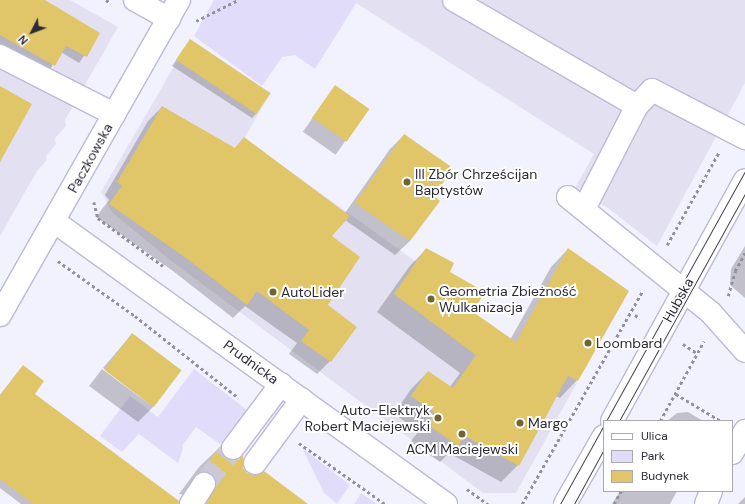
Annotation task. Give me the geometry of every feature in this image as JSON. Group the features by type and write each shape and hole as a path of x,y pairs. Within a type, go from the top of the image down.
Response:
{"street":[{"path":"135,0 169,19"},
{"name":"Paczkowska","path":"0,315 55,222 179,0"},
{"path":"454,0 637,106"},
{"path":"0,56 114,114"},
{"path":"745,138 652,90 637,106 576,202 716,318 745,351"},
{"name":"Hubska","path":"613,420 745,180"},
{"name":"Prudnicka","path":"55,222 446,504"},
{"path":"233,448 281,384"},
{"path":"255,463 302,399"},
{"path":"733,451 745,431"},
{"path":"565,504 603,438"},
{"path":"191,504 204,484"},
{"path":"706,504 711,492"}],"path":[{"path":"194,17 191,23 238,0"},
{"path":"665,251 722,147"},
{"path":"95,196 94,204 98,218 163,267"},
{"path":"39,248 135,316 259,414"},
{"path":"725,301 732,289 735,271 745,253"},
{"path":"522,504 644,288"},
{"path":"635,315 640,318"},
{"path":"661,420 706,336"},
{"path":"683,344 697,353"},
{"path":"676,394 719,420"},
{"path":"280,429 385,504"},
{"path":"614,504 620,492"}],"shaded area":[{"path":"0,0 70,0 118,27 65,120 66,126 55,138 56,144 46,156 47,160 37,171 0,236"},
{"path":"358,0 745,0 745,83 657,246 608,208 575,188 594,154 356,3"},
{"path":"190,39 271,93 244,138 479,307 472,320 578,381 516,493 483,493 170,260 113,213 101,192"}],"green space":[{"path":"214,0 358,0 315,69 295,55 282,57 262,86 194,36"},
{"path":"194,369 247,410 220,444 196,427 182,446 183,449 178,463 139,434 122,452 100,436 130,396 158,417"},
{"path":"302,448 350,485 337,504 324,493"},
{"path":"361,493 377,504 354,504"}],"building":[{"path":"0,0 45,0 100,33 87,57 66,46 55,66 0,35"},
{"path":"190,39 270,93 256,114 176,60"},
{"path":"335,85 369,109 346,142 312,118"},
{"path":"0,86 32,104 0,162"},
{"path":"162,106 235,148 244,137 350,216 332,236 360,257 328,305 357,327 331,362 301,341 309,330 257,291 247,305 186,258 109,204 122,186 117,182"},
{"name":"III Zbór Chrześcijan Baptystów","path":"404,134 453,168 434,196 440,201 410,241 355,203"},
{"path":"426,248 454,263 450,272 485,292 473,312 516,342 568,248 629,291 578,381 568,376 519,466 465,436 458,446 427,424 435,413 411,396 428,371 453,388 476,355 394,294"},
{"path":"132,333 182,370 154,407 104,370"},
{"path":"23,365 44,381 35,394 179,501 179,504 33,504 0,479 0,395"},
{"path":"222,444 221,453 226,458 238,460 243,455 243,468 247,473 254,475 264,471 308,504 206,504 216,484 211,474 201,472"}],"tunnel":[{"path":"204,484 233,448"}],"tram line":[{"path":"607,420 745,171"},
{"path":"620,420 745,194"},
{"path":"560,504 603,427"},
{"path":"574,504 603,451"}],"place":[{"name":"III Zbór Chrześcijan Baptystów","path":"407,182"},
{"name":"AutoLider","path":"273,292"},
{"name":"Geometria Zbieżność Wulkanizacja","path":"431,299"},
{"name":"Loombard","path":"588,343"},
{"name":"Auto-Elektryk Robert Maciejewski","path":"438,418"},
{"name":"Margo","path":"520,423"},
{"name":"ACM Maciejewski","path":"462,434"}]}
